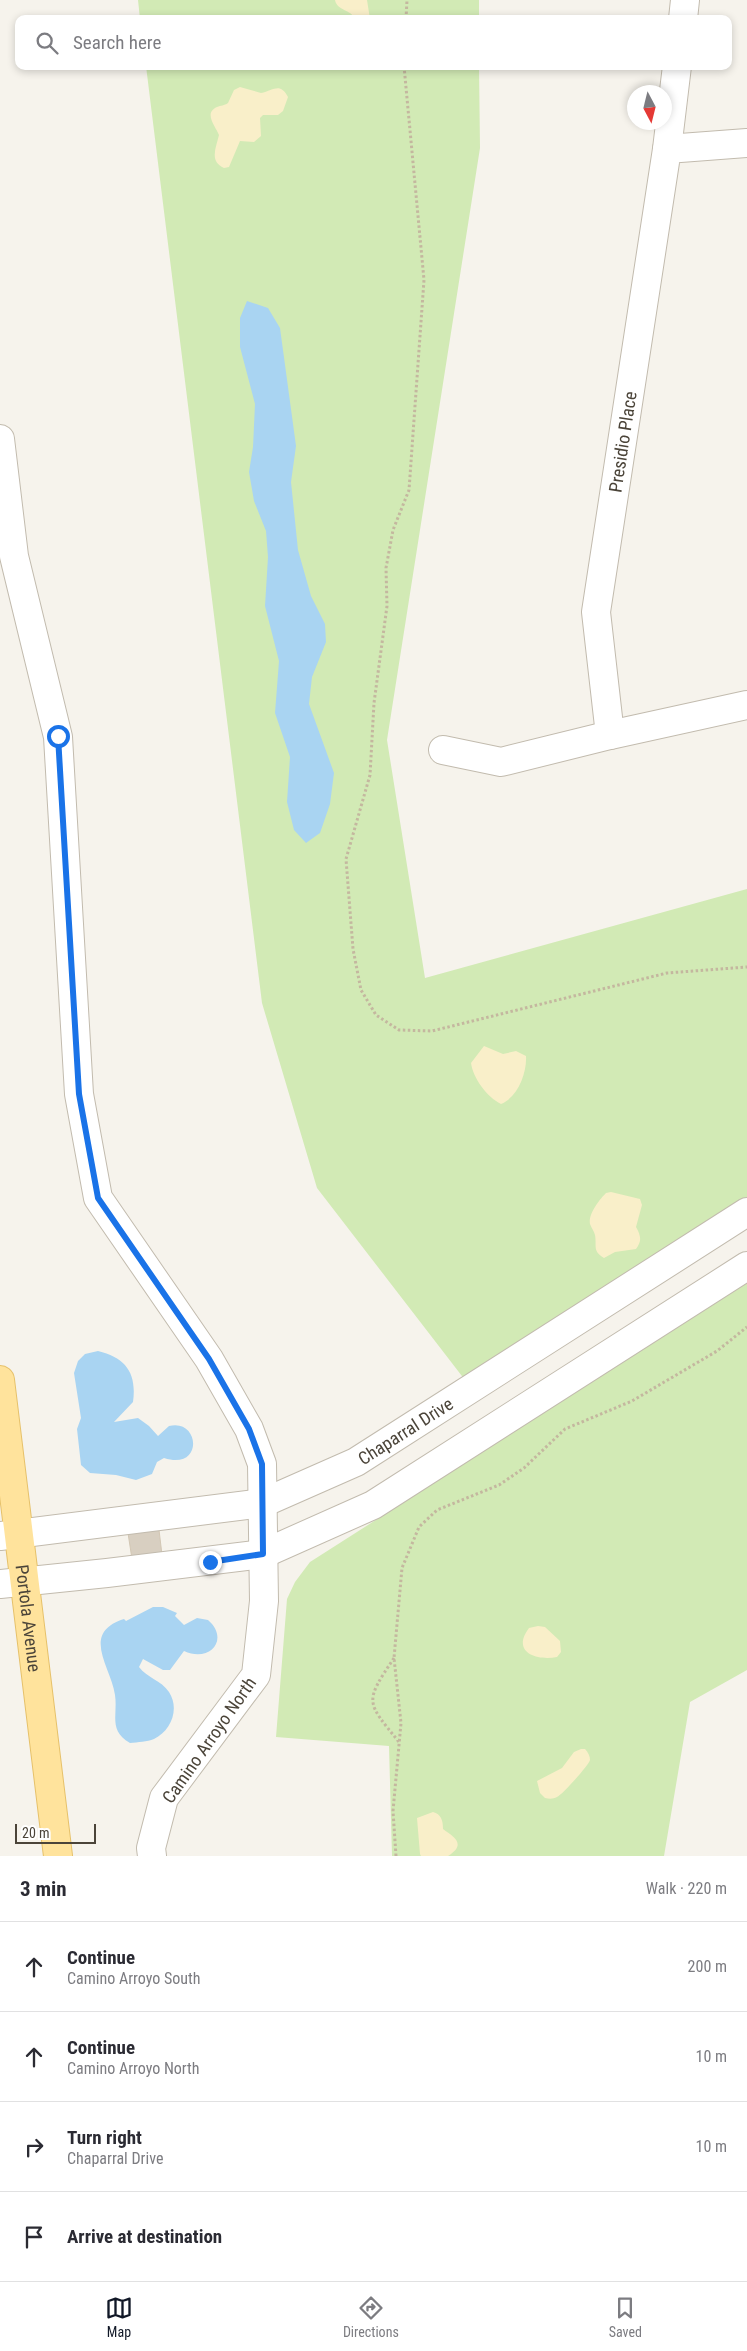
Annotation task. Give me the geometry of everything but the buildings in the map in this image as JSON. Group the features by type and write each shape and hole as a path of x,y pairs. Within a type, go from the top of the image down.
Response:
{"main road":[{"name":"Portola Avenue","path":"0,1380 12,1582 58,1856"}],"street":[{"path":"683,15 685,0"},
{"name":"Presidio Place","path":"610,735 596,612 667,149 677,70"},
{"path":"667,149 747,143"},
{"name":"Camino Arroyo North","path":"0,439 14,556 58,736 79,1094 98,1198 209,1359 249,1429 262,1464 264,1602 256,1675 164,1798 151,1848 152,1856"},
{"path":"443,750 501,762 610,735 747,705"},
{"name":"Chaparral Drive","path":"9,1534 263,1503 356,1462 747,1212"},
{"path":"12,1582 263,1554 373,1506 747,1266"}],"path":[{"path":"406,15 407,0"},
{"path":"404,70 424,280 409,490 393,530 386,568 387,606 374,703 370,775 346,859 353,948 361,990 376,1014 399,1030 432,1031 667,973 747,967"},
{"path":"396,1856 393,1810 401,1723 394,1658 402,1568 419,1527 437,1510 499,1485 524,1468 565,1429 632,1401 717,1350 747,1327"},
{"path":"394,1658 373,1690 374,1710 399,1742"}],"green space":[{"path":"138,0 479,0 479,15 140,15"},
{"path":"146,70 479,70 480,148 387,740 425,978 747,889 747,1197 465,1380 317,1188 262,1003"},
{"path":"747,1283 747,1670 690,1702 664,1856 392,1856 389,1746 276,1737 287,1599 295,1582 310,1562"}],"sand":[{"path":"335,0 367,0 369,15 352,15 336,4"},
{"path":"240,87 261,93 279,88 288,97 283,111 278,115 263,115 260,118 261,136 254,142 240,141 229,167 224,168 216,162 215,158 215,149 219,135 211,113 217,107 228,103 234,90"},
{"path":"484,1046 503,1054 516,1051 526,1056 525,1070 517,1090 507,1101 501,1104 486,1092 472,1069 471,1063"},
{"path":"611,1192 640,1199 642,1205 636,1227 640,1241 636,1249 615,1252 604,1258 596,1251 595,1235 590,1220 598,1203 606,1193"},
{"path":"545,1627 560,1641 561,1652 557,1657 541,1658 528,1653 524,1649 524,1636 529,1628"},
{"path":"585,1749 590,1757 585,1768 560,1795 553,1798 545,1798 540,1793 537,1781 562,1768 574,1752"},
{"path":"433,1812 441,1818 443,1829 457,1841 457,1848 448,1856 421,1856 420,1854 417,1818"}],"water":[{"path":"247,301 268,308 280,328 296,446 291,482 298,550 311,596 325,624 326,642 312,677 309,704 334,773 330,804 320,833 306,843 294,830 287,802 290,757 275,713 279,661 265,606 268,557 266,531 254,501 249,472 253,447 255,404 240,347 240,318"},
{"path":"98,1351 116,1358 122,1363 131,1375 133,1383 133,1402 114,1422 138,1418 158,1436 169,1426 179,1426 187,1429 192,1436 193,1444 191,1451 186,1457 177,1460 164,1458 157,1462 152,1474 136,1480 116,1475 90,1473 81,1465 77,1429 81,1418 74,1373 78,1361 85,1354"},
{"path":"153,1607 163,1607 177,1613 175,1616 184,1625 197,1618 208,1620 214,1627 217,1641 214,1647 202,1654 184,1651 170,1670 163,1670 143,1659 139,1667 166,1688 174,1705 174,1712 169,1725 160,1735 148,1741 130,1743 123,1738 116,1727 115,1695 104,1662 101,1642 103,1633 111,1625 124,1619 126,1621"}],"route":[{"path":"58,736 79,1094 98,1198 209,1359 249,1429 262,1464 263,1554 210,1562"}]}
